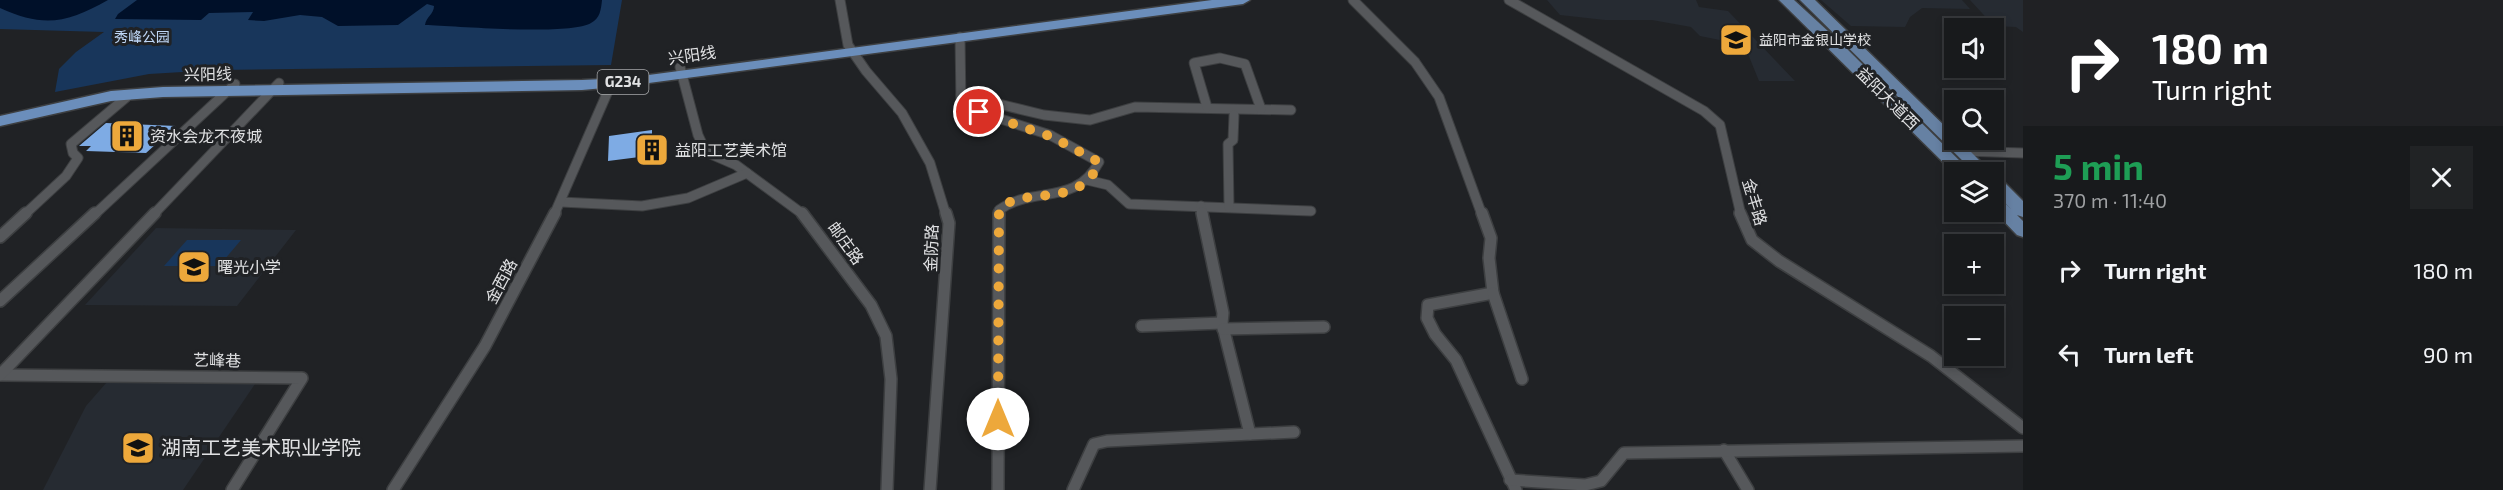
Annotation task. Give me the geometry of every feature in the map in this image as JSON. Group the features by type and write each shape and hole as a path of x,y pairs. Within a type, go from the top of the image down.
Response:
{"highway":[{"name":"兴阳线","path":"0,114 115,88 231,88 614,79 850,49 1193,0"},
{"name":"兴阳线","path":"850,49 960,38 1243,0"},
{"name":"兴阳线","path":"0,121 111,96 231,88"}],"main road":[{"name":"益阳大道西","path":"1786,0 1954,162"},
{"name":"益阳大道西","path":"1807,0 1973,162"},
{"path":"2004,192 2023,211"},
{"path":"2004,212 2023,231"}],"street":[{"name":"金防路","path":"840,0 850,49 902,113 930,163 949,223 930,490"},
{"path":"1353,0 1414,62 1438,97 1491,238 1489,258 1493,293 1522,380"},
{"name":"金丰路","path":"1509,0 1704,111 1720,125 1741,216 1752,240 1798,274 1931,356 2023,428"},
{"path":"960,38 961,106 1052,137 1089,154 1099,162 1095,173 1087,180 1061,195 1013,200 999,210 998,490"},
{"path":"1207,107 1194,63 1201,60 1228,58 1245,64 1261,109"},
{"name":"邮庄路","path":"681,71 698,135 706,152 736,165 805,215 871,305 886,336 891,379 887,490"},
{"name":"金西路","path":"393,490 485,346 561,202 614,79"},
{"path":"0,375 276,87"},
{"path":"0,301 231,88"},
{"path":"0,237 66,176 78,158 73,153 71,144 129,95"},
{"path":"961,95 1044,115 1090,120 1135,107 1291,110"},
{"path":"1229,207 1228,144 1233,140 1234,115"},
{"path":"1962,151 2023,153"},
{"path":"561,202 642,206 688,198 747,173"},
{"path":"1087,180 1108,185 1129,204 1311,211"},
{"path":"1201,206 1223,312 1222,326 1250,434"},
{"path":"1493,293 1428,305 1427,318 1435,334 1456,360 1513,485 1585,485 1601,481 1624,453 2023,446"},
{"path":"1142,326 1324,327"},
{"name":"艺峰巷","path":"0,375 302,378 232,490"},
{"path":"1073,490 1094,444 1141,437 1294,432"},
{"path":"1724,450 1748,490"}],"shaded area":[{"path":"0,0 108,0 67,18 43,20 0,8"},
{"path":"137,0 602,0 598,16 591,23 579,27 537,30 425,25 434,6 427,4 398,25 338,26 322,17 300,15 264,21 248,20 253,12 209,13 201,20 115,19 118,14"},
{"name":"益阳市金银山学校","path":"1547,0 1696,0 1699,7 1728,11 1795,81 1759,81 1748,54 1735,43 1700,36 1691,27 1652,20 1605,20 1560,15"},
{"path":"1821,0 1962,0 1970,9 1922,8 1910,17 1905,27 1851,26"},
{"path":"1970,0 2023,0 2023,32 2016,27 2004,26 2004,18 1987,18"},
{"name":"曙光小学","path":"156,228 296,230 237,306 85,305"},
{"name":"湖南工艺美术职业学院","path":"107,382 255,384 183,490 43,490 86,406"}],"green space":[{"name":"秀峰公园","path":"0,0 622,0 611,65 216,70 149,74 55,92 59,69 76,52 104,32 0,29"},
{"path":"187,240 241,240 219,266 164,266"}],"building":[{"name":"资水会龙不夜城","path":"106,123 176,126 146,153 86,151 91,146 79,146"},
{"name":"益阳工艺美术馆","path":"652,130 652,136 662,135 663,154 608,161 609,136"}],"place":[{"name":"益阳市金银山学校","path":"1736,40"},
{"name":"资水会龙不夜城","path":"127,136"},
{"name":"益阳工艺美术馆","path":"652,150"},
{"name":"曙光小学","path":"194,267"},
{"name":"湖南工艺美术职业学院","path":"138,448"}],"route":[{"path":"979,112 1052,137 1089,154 1099,162 1095,173 1087,180 1061,195 1013,200 999,210 998,419"}]}
